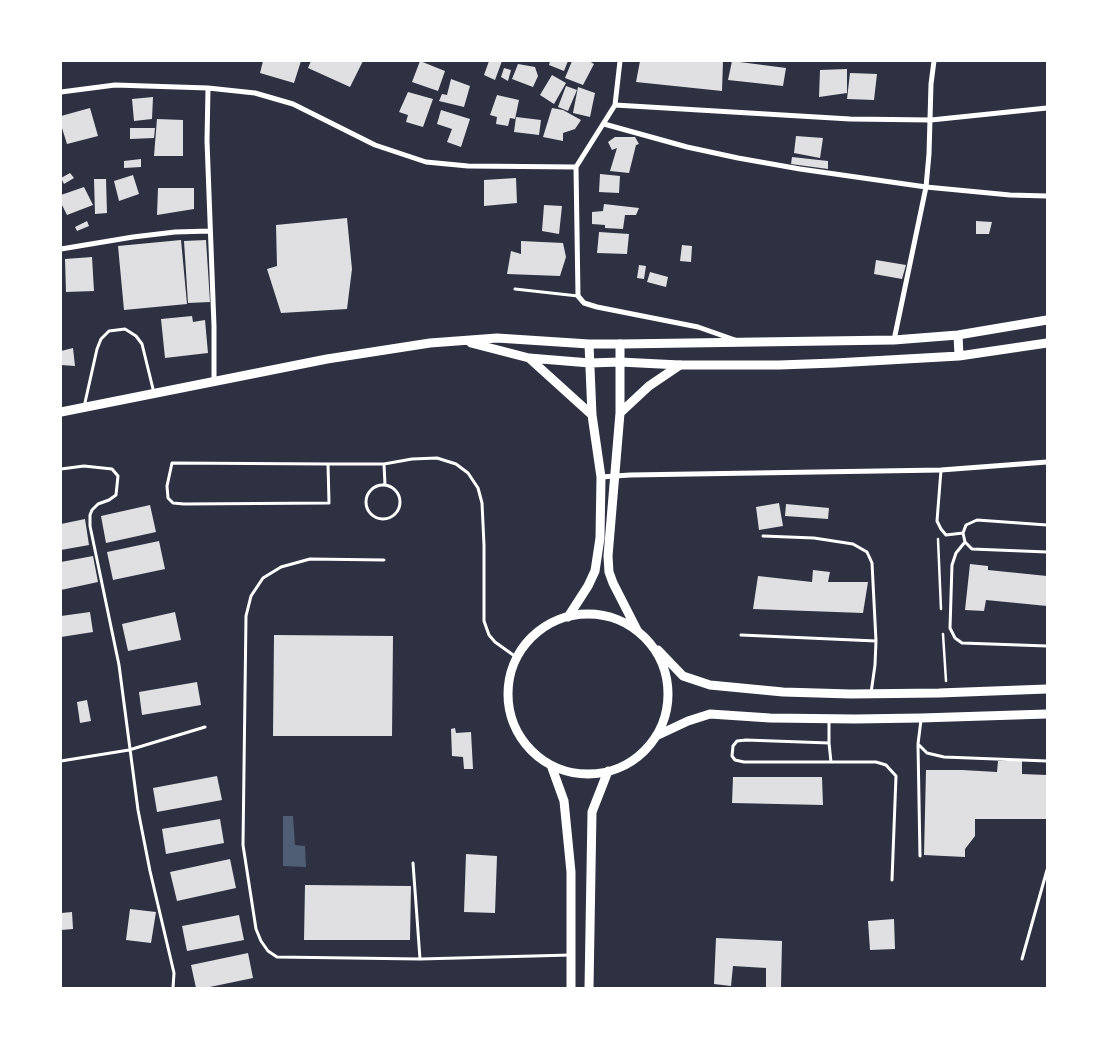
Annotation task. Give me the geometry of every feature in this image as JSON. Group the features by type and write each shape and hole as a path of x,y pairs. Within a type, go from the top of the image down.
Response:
{"main road":[{"path":"61,412 214,380 373,351 456,340 498,338 589,344 620,344 894,340 958,335 1047,320"},
{"path":"958,335 959,356"},
{"path":"456,340 529,358 590,363 620,362 680,365 779,365 959,356 1047,343"},
{"path":"568,617 588,586 595,571 600,538 601,478 592,415 589,344"},
{"path":"620,344 620,413 608,556 609,572 637,630"},
{"path":"529,358 592,415"},
{"path":"620,413 649,386 680,365"},
{"path":"651,643 666,672 670,690 668,704 656,736 643,752 627,763 608,771 579,773 563,770 551,765 534,753 520,737 512,718 508,698 509,677 516,657 533,635 556,620 584,613 612,617 637,630 651,643 683,676 710,686 783,692 871,694 1047,689"},
{"path":"656,736 688,721 710,714 770,718 921,718 1047,714"},
{"path":"551,765 564,801 570,872 571,988"},
{"path":"589,988 592,812 608,771"}],"street":[{"path":"620,61 615,105 576,167 578,296 584,303 698,327 744,343"},
{"path":"894,340 926,187 931,120 931,84 934,61"},
{"path":"61,92 115,85 208,88 255,93 293,104 375,145 426,162 468,166 576,167"},
{"path":"208,88 214,380"},
{"path":"615,105 850,119 931,120 1047,108"},
{"path":"604,124 688,147 738,158 926,187 1010,195 1047,196"},
{"path":"61,249 175,232 210,232"},
{"path":"601,478 630,475 941,470 1047,462"}],"lane":[{"path":"515,289 578,296"},
{"path":"84,407 97,349 101,339 109,331 124,328 136,336 142,344 154,393"},
{"path":"328,464 329,503 184,504 172,503 168,498 167,486 172,463 384,464 412,459 438,458 456,464 468,473 478,488 482,503 484,621 489,635 495,642 516,657"},
{"path":"384,464 385,485"},
{"path":"61,468 84,466 112,469 118,476 116,495 98,504 92,510 90,526 119,665 138,810 174,973 173,988"},
{"path":"941,470 937,521 946,535 963,533"},
{"path":"385,485 397,492 401,502 397,513 392,517 376,518 368,510 366,499 376,486 385,485"},
{"path":"1047,525 977,520 966,526 963,533 965,542 972,549 1047,552"},
{"path":"763,536 814,538 853,544 867,552 872,563 876,641 871,694"},
{"path":"965,542 956,553 952,566 950,628 955,638 962,643 1047,646"},
{"path":"384,560 310,559 281,567 263,578 251,596 246,616 243,845 256,929 261,941 268,952 277,957 420,959 571,955"},
{"path":"741,635 876,641"},
{"path":"830,718 829,743 831,762"},
{"path":"920,856 918,744 921,718"},
{"path":"61,761 130,750 205,727"},
{"path":"829,743 737,741 733,746 732,756 735,760 744,762 876,762 886,765 896,776 892,880"},
{"path":"918,744 927,753 944,757 1047,761"},
{"path":"413,863 420,959"},
{"path":"1022,959 1047,870"}],"water":[{"path":"283,816 293,816 295,845 305,846 306,867 283,866"}],"building":[{"path":"263,61 301,61 294,83 260,73"},
{"path":"311,61 363,61 350,87 308,68"},
{"path":"420,61 445,71 438,91 412,82"},
{"path":"489,61 502,61 495,80 484,75"},
{"path":"550,61 568,61 564,71 549,65"},
{"path":"572,61 589,61 594,64 583,85 565,78"},
{"path":"640,61 723,61 722,91 636,82"},
{"path":"732,61 786,68 783,86 728,80"},
{"path":"518,64 535,67 538,76 533,87 512,79"},
{"path":"504,68 511,70 508,81 501,77"},
{"path":"847,69 847,93 819,97 820,70"},
{"path":"850,73 877,74 874,100 847,99"},
{"path":"552,75 566,83 554,104 540,95"},
{"path":"451,79 470,86 464,107 439,101 442,94 447,95"},
{"path":"566,86 577,90 568,111 558,107"},
{"path":"578,87 595,93 590,117 573,113"},
{"path":"408,92 433,99 423,127 406,122 408,115 399,112"},
{"path":"497,95 519,100 515,119 510,118 508,126 496,124 497,117 490,115"},
{"path":"153,97 152,119 134,121 132,99"},
{"path":"90,108 98,136 67,144 61,125 61,116"},
{"path":"552,108 563,110 581,120 575,129 563,133 563,141 543,137"},
{"path":"441,110 470,119 461,147 447,142 452,129 437,124"},
{"path":"516,117 541,120 539,135 514,132"},
{"path":"157,119 183,120 183,156 154,156"},
{"path":"130,128 155,128 154,138 130,139"},
{"path":"796,136 823,138 820,158 794,153"},
{"path":"615,137 635,137 639,144 636,145 629,173 610,171 617,148 612,150 608,142"},
{"path":"792,157 828,161 828,169 791,164"},
{"path":"141,159 141,167 124,168 124,161"},
{"path":"70,173 74,178 64,184 61,178"},
{"path":"600,174 620,176 619,193 599,192"},
{"path":"133,175 139,194 119,201 114,181"},
{"path":"516,178 517,203 484,206 484,180"},
{"path":"94,179 106,179 107,213 95,214"},
{"path":"84,187 93,205 67,215 61,203 61,195"},
{"path":"158,188 194,188 194,209 157,215"},
{"path":"604,204 639,208 636,215 625,215 623,229 605,228 605,225 592,224 592,212 603,211"},
{"path":"544,205 562,206 559,234 542,231"},
{"path":"347,218 352,269 347,309 281,313 267,269 277,266 276,225"},
{"path":"87,221 89,226 77,231 75,227"},
{"path":"976,221 992,222 989,234 976,234"},
{"path":"599,232 629,234 627,254 597,253"},
{"path":"181,240 187,304 124,310 118,246"},
{"path":"206,240 210,302 188,303 184,241"},
{"path":"521,241 563,243 566,257 560,276 507,274 511,251 521,254"},
{"path":"682,245 692,246 691,262 680,261"},
{"path":"92,257 94,291 66,292 65,259"},
{"path":"876,260 906,265 902,279 874,274"},
{"path":"639,265 646,266 644,279 637,278"},
{"path":"650,272 668,277 666,287 647,282"},
{"path":"192,316 193,322 205,320 208,353 165,358 161,319"},
{"path":"73,348 75,366 61,365 61,351"},
{"path":"779,503 783,526 759,530 756,507"},
{"path":"786,504 829,508 828,519 785,516"},
{"path":"150,505 156,532 106,543 101,516"},
{"path":"85,519 89,545 61,550 61,524"},
{"path":"159,541 165,569 113,580 107,552"},
{"path":"93,556 98,582 61,590 61,562"},
{"path":"970,564 988,566 988,570 1047,576 1047,606 986,600 984,611 965,610"},
{"path":"813,570 830,572 828,582 868,582 863,613 753,609 758,576 812,582"},
{"path":"90,612 93,632 61,637 61,616"},
{"path":"175,612 181,640 128,651 122,624"},
{"path":"274,635 393,636 392,736 273,736"},
{"path":"197,682 201,705 142,715 139,692"},
{"path":"87,700 91,721 80,723 77,702"},
{"path":"455,728 456,733 471,732 473,769 464,769 463,757 452,756 451,729"},
{"path":"998,761 1022,761 1022,774 1047,775 1047,819 975,819 975,836 965,849 965,857 924,855 926,770 997,772"},
{"path":"217,776 222,800 157,812 153,788"},
{"path":"733,777 822,777 823,805 732,803"},
{"path":"220,819 224,843 166,854 162,829"},
{"path":"466,854 497,856 495,913 464,912"},
{"path":"230,859 236,888 177,901 170,872"},
{"path":"305,885 411,886 410,940 304,940"},
{"path":"130,909 156,912 151,943 126,940"},
{"path":"72,912 73,929 61,930 61,913"},
{"path":"239,915 244,940 187,951 182,926"},
{"path":"894,919 895,949 870,950 868,921"},
{"path":"716,938 782,941 781,987 766,987 766,968 733,966 731,986 714,984"},
{"path":"248,953 253,978 205,988 196,988 191,965"}]}
